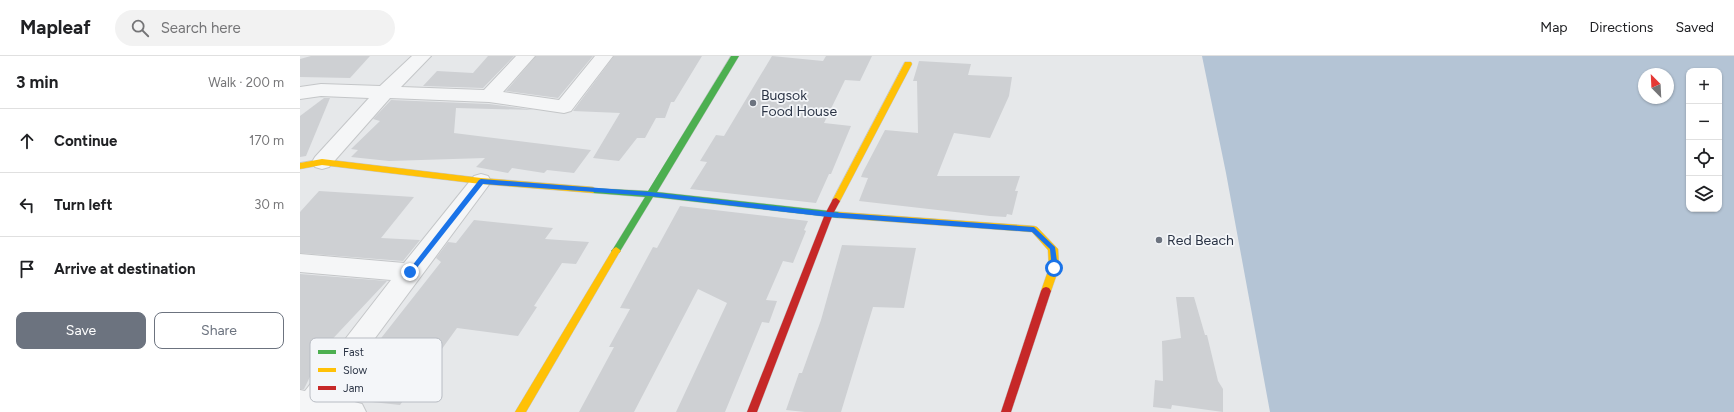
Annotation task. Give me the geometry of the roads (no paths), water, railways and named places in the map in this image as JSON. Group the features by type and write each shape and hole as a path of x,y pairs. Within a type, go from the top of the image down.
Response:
{"street":[{"path":"322,162 385,92 422,56"},
{"path":"489,96 526,56"},
{"path":"300,93 321,90 489,96 564,107 604,56"},
{"path":"520,412 650,194 735,56"},
{"path":"752,412 829,214 908,64"},
{"path":"300,166 322,162 481,181 650,194 829,214 1034,229 1053,249 1054,268 1006,412"},
{"path":"358,338 481,181"},
{"path":"300,263 410,272"},
{"path":"306,403 353,412"}],"water":[{"path":"1202,56 1734,56 1734,412 1270,412 1226,173"}],"place":[{"name":"Bugsok Food House","path":"753,103"},
{"name":"Red Beach","path":"1159,240"}]}
